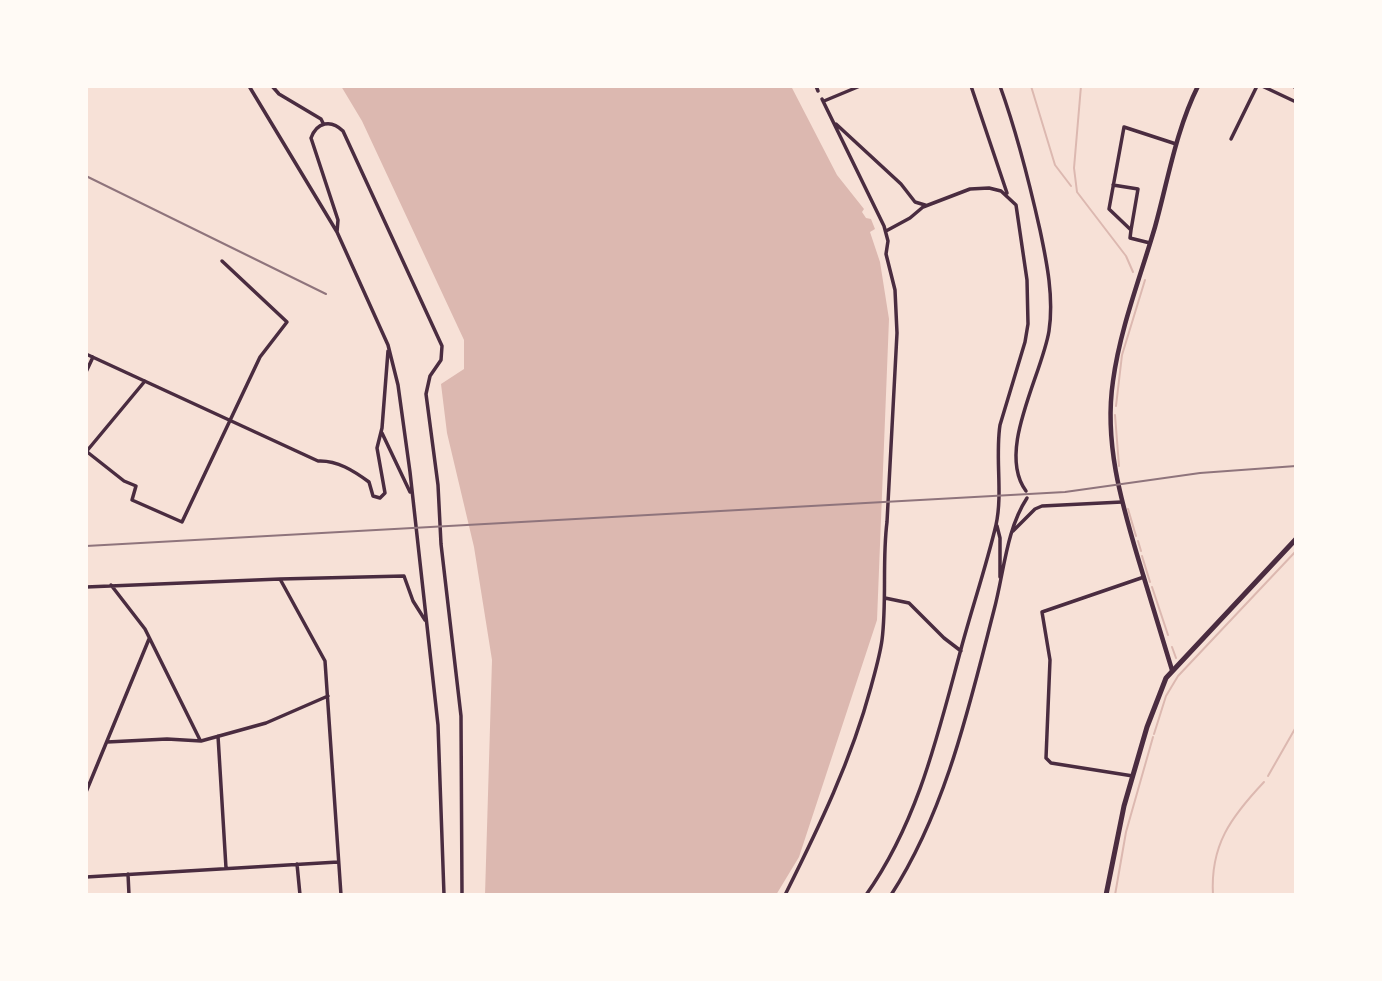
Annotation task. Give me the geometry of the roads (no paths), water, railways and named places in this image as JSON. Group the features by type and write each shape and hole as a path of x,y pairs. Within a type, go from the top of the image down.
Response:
{"main road":[{"path":"1106,895 1118,827 1161,687 1172,670 1296,539"}],"street":[{"path":"249,86 337,232 388,345 398,385 438,725 444,895"},
{"path":"272,86 279,94 321,118 323,124"},
{"path":"816,86 818,91"},
{"path":"785,895 846,766 882,642 884,549 897,333 895,290 886,254 886,231 822,101 860,86"},
{"path":"971,86 1007,195"},
{"path":"1000,86 1032,192 1051,304 1048,339 1017,444 1016,470 1026,491"},
{"path":"1172,670 1122,502 1111,440 1112,383 1122,337 1185,113 1198,86"},
{"path":"1231,139 1259,86 1296,102"},
{"path":"834,122 901,184 915,202 930,205"},
{"path":"337,232 338,220 311,138 317,127 323,124 334,124 342,131 442,346 441,360 430,376 426,394 461,716 462,895"},
{"path":"1131,230 1109,209 1124,127 1177,144"},
{"path":"1113,185 1138,189 1130,238 1150,243"},
{"path":"866,895 901,837 920,793 961,651 996,524 1001,466 998,438 1000,425 1028,324 1027,280 1016,205 1002,191 979,187 917,210 910,218 886,231"},
{"path":"145,381 86,452 124,481 136,486 132,500 182,522 260,357 287,322 222,261"},
{"path":"86,354 318,461 330,461 356,472 369,482 376,498 384,497 385,493 377,448 381,431 388,345"},
{"path":"86,372 93,357"},
{"path":"381,431 412,498"},
{"path":"891,895 917,851 939,803 1000,586 1014,522 1027,498"},
{"path":"1012,533 1035,509 1042,506 1122,502"},
{"path":"996,524 1000,538 1000,586"},
{"path":"86,587 404,576 413,601 426,622"},
{"path":"1133,776 1051,763 1046,758 1050,660 1042,612 1144,577"},
{"path":"280,579 325,661 341,895"},
{"path":"111,585 145,629 201,741"},
{"path":"885,598 909,603 961,651"},
{"path":"86,792 149,639"},
{"path":"107,742 167,739 201,741 266,723 328,696"},
{"path":"218,736 226,868"},
{"path":"86,877 338,862"},
{"path":"297,864 300,895"},
{"path":"128,874 129,895"}],"waterway":[{"path":"1031,86 1055,165 1071,186"},
{"path":"1081,86 1074,168 1077,192 1126,256 1133,272"},
{"path":"1116,406 1122,355 1145,280"},
{"path":"1115,415 1119,466"},
{"path":"1128,509 1136,536"},
{"path":"1138,541 1141,551"},
{"path":"1154,734 1166,696 1178,676 1296,551"},
{"path":"1142,556 1150,582"},
{"path":"1152,587 1168,635"},
{"path":"1172,647 1176,658"},
{"path":"1268,776 1296,727"},
{"path":"1115,895 1126,832 1153,737"},
{"path":"1213,895 1215,861 1225,833 1242,807 1264,782"}],"railway":[{"path":"86,176 326,294"},
{"path":"86,546 1065,492 1200,473 1296,466"}]}
